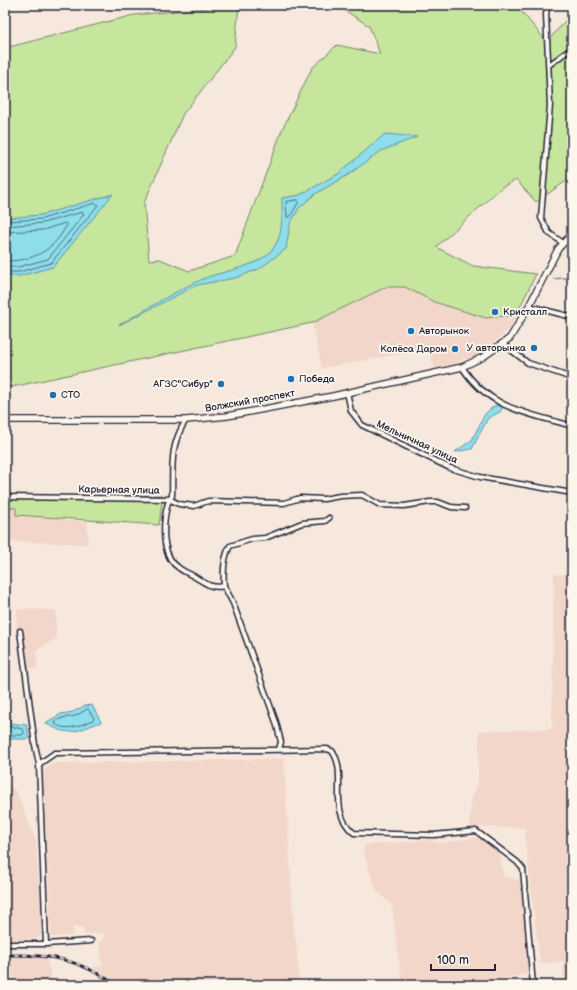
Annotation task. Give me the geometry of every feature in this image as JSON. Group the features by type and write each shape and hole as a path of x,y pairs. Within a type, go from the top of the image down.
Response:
{"main road":[{"name":"Волжский проспект","path":"5,420 186,420 227,416 462,367 483,357 503,344 515,331 552,259 563,243 572,237"}],"street":[{"path":"548,5 546,14 550,105 541,218 549,233 563,243"},
{"path":"549,65 572,48"},
{"path":"529,306 572,317"},
{"path":"503,344 528,363 572,378"},
{"path":"462,367 468,377 494,401 515,409 572,426"},
{"name":"Мельничная улица","path":"347,392 351,411 362,425 450,468 480,477 572,493"},
{"path":"186,420 175,438 173,448 172,496 169,499 164,538 174,563 179,568 206,584 216,588 224,586"},
{"name":"Карьерная улица","path":"5,497 169,499 180,504 194,506 208,501 284,503 300,498 324,499 340,496 362,495 380,505 404,506 438,502 451,507 465,508"},
{"path":"279,749 281,742 276,722 237,618 233,603 224,586 223,572 230,546 252,539 265,538 302,523 325,521 329,518"},
{"path":"20,630 34,745 38,764 46,944"},
{"path":"38,764 55,753 279,749 327,749 332,751 337,759 341,812 347,828 354,833 434,836 476,832 517,862 523,869 533,985"},
{"path":"5,944 46,944 91,941"}],"shaded area":[{"name":"Авторынок","path":"386,287 405,287 434,302 486,318 516,315 512,326 490,346 477,355 452,364 435,368 427,349 322,368 312,323"},
{"path":"5,507 16,508 16,515 87,522 88,544 5,541"},
{"path":"554,574 572,576 572,985 564,985 563,961 540,964 525,834 527,828 470,827 471,798 478,785 479,731 552,729"},
{"path":"17,609 56,610 56,638 36,651 37,668 21,668"},
{"path":"284,759 294,935 296,941 299,985 120,985 93,967 102,966 100,943 104,939 103,932 84,935 83,927 73,927 73,936 51,937 43,771 53,763"},
{"path":"5,780 17,793 36,841 43,935 35,939 5,940"},
{"path":"479,837 500,853 503,876 519,880 523,886 530,974 471,983 470,985 402,985 392,905 376,890 363,850 366,845 428,840 439,843"},
{"path":"30,954 46,956 53,985 5,985 5,955"}],"green space":[{"path":"239,5 235,47 183,114 144,203 149,260 160,259 189,271 235,256 282,130 312,68 337,45 380,54 369,26 338,6 331,5 516,5 547,42 572,13 572,177 536,202 516,180 502,187 436,247 473,266 536,274 516,315 486,318 434,302 405,287 386,287 312,323 7,388 5,384 5,48 134,15"},
{"path":"163,495 159,525 16,515 16,508 5,507 5,497"}],"water":[{"path":"385,134 417,137 381,151 348,175 315,194 299,208 290,224 286,249 259,269 235,278 197,285 119,325 196,282 246,266 267,255 277,243 279,236 282,221 282,198 300,195 338,174"},
{"path":"113,194 53,267 19,276 5,276 5,218 41,215"},
{"path":"499,405 503,407 500,412 488,418 472,449 455,452 472,440 485,414 494,406"},
{"path":"92,705 101,722 73,732 67,732 54,728 45,723 61,714 73,712 84,706"},
{"path":"5,712 11,715 10,723 27,725 29,739 11,739 5,744"}],"waterway":[{"path":"554,279 572,277"}],"railway":[{"path":"5,955 51,957 64,960 89,969 117,985"}],"place":[{"name":"Кристалл","path":"495,312"},
{"name":"Авторынок","path":"411,331"},
{"name":"У авторынка","path":"534,348"},
{"name":"Колёса Даром","path":"455,349"},
{"name":"Победа","path":"291,379"},
{"name":"АГЗС\"Сибур\"","path":"221,384"},
{"name":"СТО","path":"53,395"}]}
